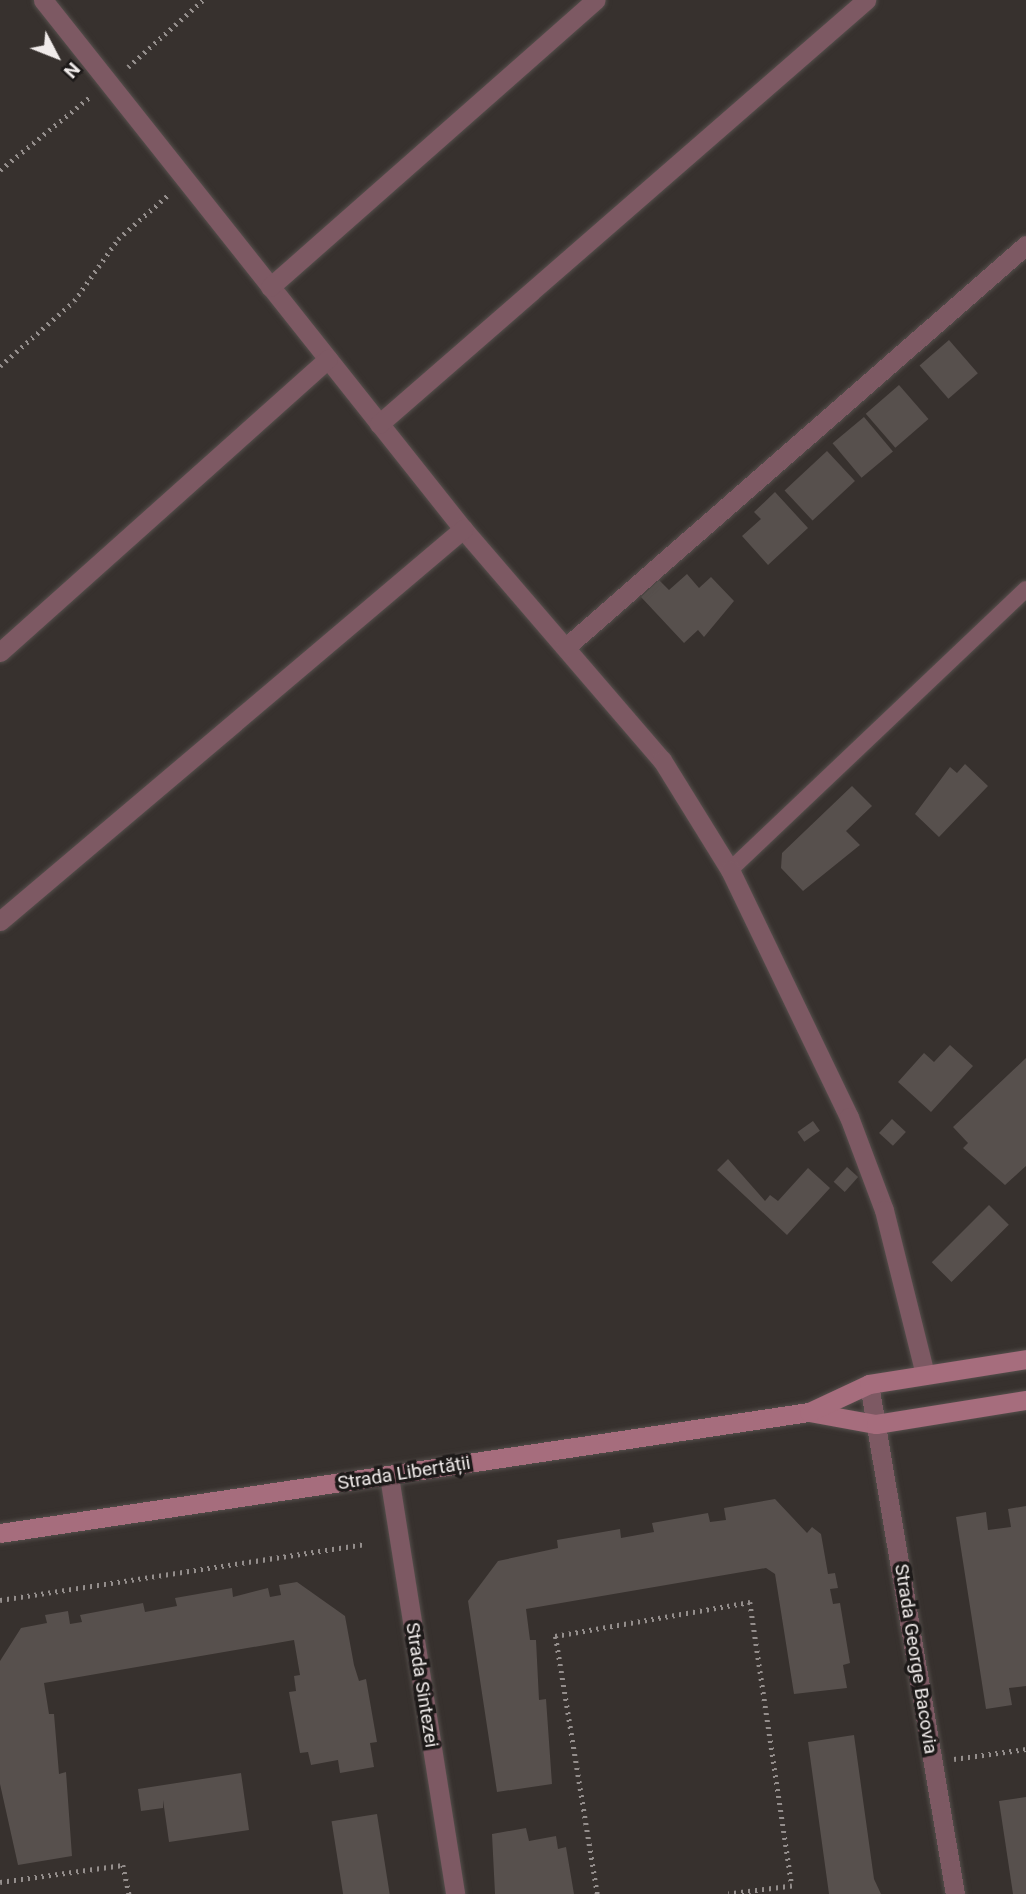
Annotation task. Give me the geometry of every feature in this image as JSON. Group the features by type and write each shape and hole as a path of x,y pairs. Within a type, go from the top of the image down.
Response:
{"main road":[{"name":"Strada Libertății","path":"0,1533 808,1412 869,1384 1026,1359"},
{"name":"Strada Libertății","path":"808,1412 876,1424 1026,1400"}],"street":[{"path":"43,0 463,529 662,760 730,870 849,1117 884,1210 925,1375"},
{"path":"270,287 595,0"},
{"path":"379,424 866,0"},
{"path":"566,647 1026,245"},
{"path":"0,652 328,359"},
{"path":"0,921 463,529"},
{"name":"Strada George Bacovia","path":"869,1384 955,1894"},
{"name":"Strada Sintezei","path":"389,1476 455,1894"}],"lane":[{"path":"730,870 1026,589"}],"path":[{"path":"0,366 92,283 118,239 146,210 187,183"},
{"path":"0,1600 364,1544"},
{"path":"597,1894 555,1636 750,1602 792,1886 729,1894"},
{"path":"933,1762 1026,1749"},
{"path":"0,1882 123,1865 128,1894"}],"building":[{"path":"949,340 978,373 948,399 920,366"},
{"path":"899,385 929,419 895,448 866,414"},
{"path":"864,417 893,451 862,478 833,443"},
{"path":"827,451 855,481 813,521 785,491"},
{"path":"775,492 808,528 768,565 742,536 761,519 754,512"},
{"path":"687,574 699,588 711,577 734,601 704,637 698,630 684,643 641,597 659,580 669,590"},
{"path":"965,764 988,786 939,837 915,814 950,767 957,773"},
{"path":"852,786 872,806 846,831 860,845 803,891 781,868 782,853"},
{"path":"950,1045 973,1066 931,1112 898,1082 924,1053 934,1062"},
{"path":"1026,1058 1026,1166 1005,1185 963,1148 968,1143 953,1127"},
{"path":"892,1119 906,1132 893,1146 879,1133"},
{"path":"813,1121 820,1131 804,1142 797,1132"},
{"path":"728,1159 765,1201 770,1195 778,1201 808,1168 830,1188 787,1235 717,1170"},
{"path":"847,1167 858,1177 845,1192 834,1182"},
{"path":"989,1205 1009,1225 952,1282 932,1262"},
{"path":"775,1499 807,1533 812,1527 821,1534 828,1574 835,1573 838,1588 830,1589 833,1604 840,1603 850,1663 843,1665 847,1688 794,1694 775,1574 766,1568 526,1609 530,1640 536,1640 539,1700 546,1699 552,1784 497,1792 468,1601 498,1561 558,1548 557,1540 620,1529 621,1538 654,1532 652,1523 708,1513 710,1522 726,1520 724,1508"},
{"path":"1026,1506 1026,1686 1009,1688 1012,1705 986,1709 956,1517 986,1512 988,1530 1011,1527 1008,1509"},
{"path":"297,1582 345,1616 359,1681 366,1679 377,1742 370,1743 374,1767 340,1773 338,1760 311,1765 308,1752 300,1753 289,1692 296,1691 294,1676 300,1675 294,1640 44,1683 49,1714 54,1714 59,1774 66,1772 72,1856 18,1865 0,1784 0,1661 21,1628 47,1623 45,1615 68,1611 70,1624 82,1622 80,1615 143,1603 145,1612 177,1606 175,1598 232,1588 233,1597 268,1588 270,1597 281,1595 279,1585"},
{"path":"854,1735 874,1879 881,1894 829,1894 808,1742"},
{"path":"241,1773 249,1830 169,1842 163,1800 163,1808 141,1811 138,1789"},
{"path":"1026,1797 1026,1894 1013,1894 999,1801"},
{"path":"377,1814 390,1894 343,1894 332,1821"},
{"path":"526,1828 529,1841 556,1836 558,1849 566,1847 574,1894 495,1894 492,1834"}]}
